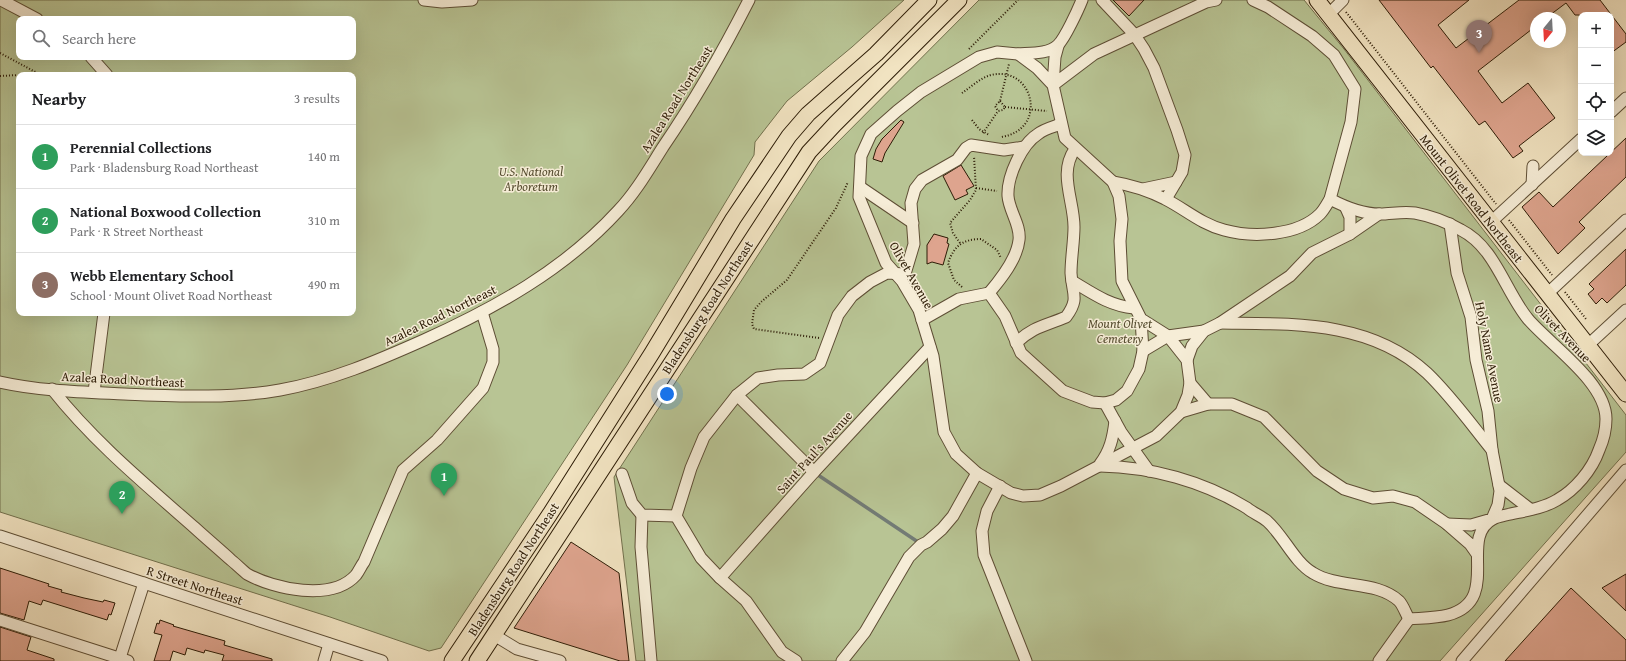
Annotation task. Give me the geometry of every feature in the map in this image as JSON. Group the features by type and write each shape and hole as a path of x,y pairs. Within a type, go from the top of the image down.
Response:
{"main road":[{"name":"Bladensburg Road Northeast","path":"452,661 550,514 652,353 733,219 789,136 808,114 876,54 929,0"},
{"name":"Bladensburg Road Northeast","path":"477,661 809,152 959,0"},
{"name":"Mount Olivet Road Northeast","path":"1318,0 1337,6 1491,222 1626,394"},
{"path":"550,514 566,524"}],"street":[{"path":"1,0 31,16"},
{"path":"424,0 442,2 472,0"},
{"name":"Azalea Road Northeast","path":"0,382 52,389 165,396 205,396 261,393 296,387 341,374 396,353 482,312 535,281 562,262 593,237 619,210 637,187 698,93 749,0"},
{"path":"1082,0 1058,46 1055,57 1053,85 1065,138 1075,149 1113,182 1119,196 1122,219 1120,241 1122,280 1134,308 1141,319 1168,336 1187,360"},
{"path":"1102,0 1134,34 1154,68 1185,154 1182,172 1166,199"},
{"path":"1053,85 1094,54 1134,34 1206,2 1216,0"},
{"path":"1113,182 1143,189 1166,199 1194,218 1224,230 1257,234 1286,232 1305,225 1320,214 1330,199 1352,122 1355,89 1334,55 1312,36 1268,7 1253,0"},
{"name":"Olivet Avenue","path":"1058,46 1047,51 1016,54 997,52 979,57 921,92 871,134 862,156 859,197 886,263 919,310 930,347 940,397 944,432 956,454 977,473 1012,493 1023,496 1040,495 1061,486 1156,436 1181,412"},
{"path":"1016,54 1037,68 1053,85"},
{"path":"94,60 104,72"},
{"path":"1614,109 1626,98"},
{"path":"922,320 959,299 988,293 1005,270 1016,252 1020,239 1008,192 1016,164 1024,147 1038,133 1060,118"},
{"path":"1491,222 1578,143"},
{"path":"796,661 782,652 746,601 720,578 701,558 676,516 691,468 704,437 737,395 758,378 778,374 804,374 820,363 838,315 852,296 870,282 887,273 905,274 912,257 914,244 914,223 911,203 915,189 922,180 957,160 966,148 973,145 1004,150 1024,147"},
{"path":"1016,343 1027,332 1039,326 1066,317 1075,302 1071,265 1074,225 1066,175 1075,149"},
{"path":"1532,184 1533,166"},
{"path":"1143,189 1176,182"},
{"path":"860,187 914,223"},
{"name":"Olivet Avenue","path":"1330,199 1346,208 1379,214 1414,213 1450,224 1463,230 1477,241 1491,259 1510,294 1528,318 1585,376 1601,399 1606,418 1603,439 1596,460 1570,491 1556,501 1471,526 1447,524"},
{"path":"1346,208 1350,217 1350,234"},
{"path":"1143,351 1168,336 1204,331 1220,323 1290,276 1312,253 1350,234 1379,214"},
{"path":"1547,294 1626,220"},
{"name":"Holy Name Avenue","path":"1450,224 1457,273 1471,317 1476,360 1488,411 1492,450 1499,485 1498,505 1492,519"},
{"path":"1072,281 1096,296 1123,307 1134,308"},
{"path":"988,293 1000,306 1020,353 1063,391 1080,399 1105,403 1116,400 1127,391 1139,369 1143,351 1141,319"},
{"path":"1075,302 1096,296"},
{"path":"1587,346 1626,310"},
{"path":"52,389 73,416 246,573 285,588 308,591 326,590 342,584 355,575 364,562 403,470 437,440 483,388 493,362 493,349 482,312"},
{"path":"94,392 104,316"},
{"path":"1220,323 1317,326 1357,334 1386,345 1409,358 1428,374 1492,450"},
{"path":"1181,412 1188,395 1190,383 1187,360 1192,346 1204,331"},
{"name":"Saint Paul's Avenue","path":"720,578 814,472 930,347"},
{"path":"1190,383 1208,404"},
{"path":"737,395 814,472"},
{"path":"1105,403 1132,449 1149,471"},
{"path":"1181,412 1208,404 1232,404 1264,417 1317,471 1344,489 1374,498 1394,496 1415,502 1447,524 1470,544 1477,554"},
{"path":"1098,466 1106,456 1112,443 1115,421"},
{"path":"1098,466 1121,466 1149,471 1198,484 1236,502 1267,521 1312,573 1332,582 1361,586 1386,592 1400,602 1409,619"},
{"path":"1462,661 1626,470"},
{"path":"842,661 865,632 909,557 942,529 953,516 977,473"},
{"path":"622,474 632,503 642,515 642,547 651,661"},
{"path":"1499,485 1530,509"},
{"path":"1000,486 985,518 982,531 984,555 1026,661"},
{"path":"642,515 676,516"},
{"path":"1379,661 1409,619 1448,615 1471,600 1476,587 1478,575 1477,541 1481,531 1492,519"},
{"name":"R Street Northeast","path":"0,536 329,644 365,658 382,661"},
{"path":"0,620 122,660 144,583"},
{"path":"494,635 517,649 560,661"},
{"path":"324,661 329,644"}],"path":[{"path":"961,67 963,55 1018,0"},
{"path":"1337,6 1502,212 1598,335"},
{"path":"0,53 35,72"},
{"path":"998,111 995,106 1000,101 1006,75 1016,54"},
{"path":"0,76 16,75"},
{"path":"962,93 990,76 1006,75 1012,76 1027,89 1032,110 1024,126 1009,136 994,136 984,133 972,120"},
{"path":"1000,101 1005,107 1032,110 1060,118"},
{"path":"960,244 953,233 950,223 970,200 976,188 973,145 984,133 998,111 1003,110 1005,107"},
{"path":"828,340 754,329 752,316 754,310 761,302 787,280 841,201 844,188 848,181"},
{"path":"976,188 1008,192"},
{"path":"976,296 959,285 952,276 948,263 955,247 973,239 981,239 989,243 1000,255 1005,270"}],"green space":[{"name":"U.S. National Arboretum","path":"0,0 904,0 852,47 787,101 755,142 754,155 627,365 441,648 429,651 330,617 0,512"},
{"name":"Mount Olivet Cemetery","path":"979,0 1304,0 1344,49 1626,415 1626,452 1440,661 636,661 614,477 819,161"}],"building":[{"path":"1113,0 1144,0 1129,16"},
{"path":"1379,0 1469,0 1438,25 1456,48 1519,0 1600,0 1609,12 1578,12 1578,15 1575,15 1566,3 1554,12 1530,12 1530,31 1478,71 1502,103 1528,83 1555,118 1519,146 1523,151 1513,158 1485,121 1479,125 1433,66 1431,68"},
{"path":"1614,18 1626,34 1626,42 1614,51"},
{"path":"901,120 904,122 885,153 882,162 873,159 876,149 882,139"},
{"path":"1626,138 1626,177 1579,222 1585,228 1558,254 1522,207 1539,192 1553,207 1607,156 1614,156 1614,149"},
{"path":"961,165 974,186 966,190 968,194 955,200 943,176"},
{"path":"934,234 948,238 947,243 949,244 943,265 932,262 927,264 927,245"},
{"path":"1626,249 1626,285 1607,303 1602,298 1596,304 1588,294 1594,289 1589,284"},
{"path":"571,542 619,573 629,661 620,661 514,628"},
{"path":"0,568 49,584 48,586 62,590 61,592 103,602 104,600 115,603 111,615 109,614 107,620 43,600 41,605 29,601 24,620 0,613"},
{"path":"1626,574 1626,611 1602,588"},
{"path":"1571,588 1626,640 1626,661 1505,661"},
{"path":"160,620 174,625 173,626 225,641 224,645 272,659 272,661 222,661 224,655 205,650 204,653 187,648 185,655 173,651 170,661 154,661 162,635 154,633 157,623 159,624"},
{"path":"0,627 31,637 27,650 54,659 54,661 0,661"}],"waterway":[{"path":"815,473 921,544"}],"place":[{"name":"Webb Elementary School","path":"1479,53"},
{"name":"Perennial Collections","path":"444,496"},
{"name":"National Boxwood Collection","path":"122,514"}]}
